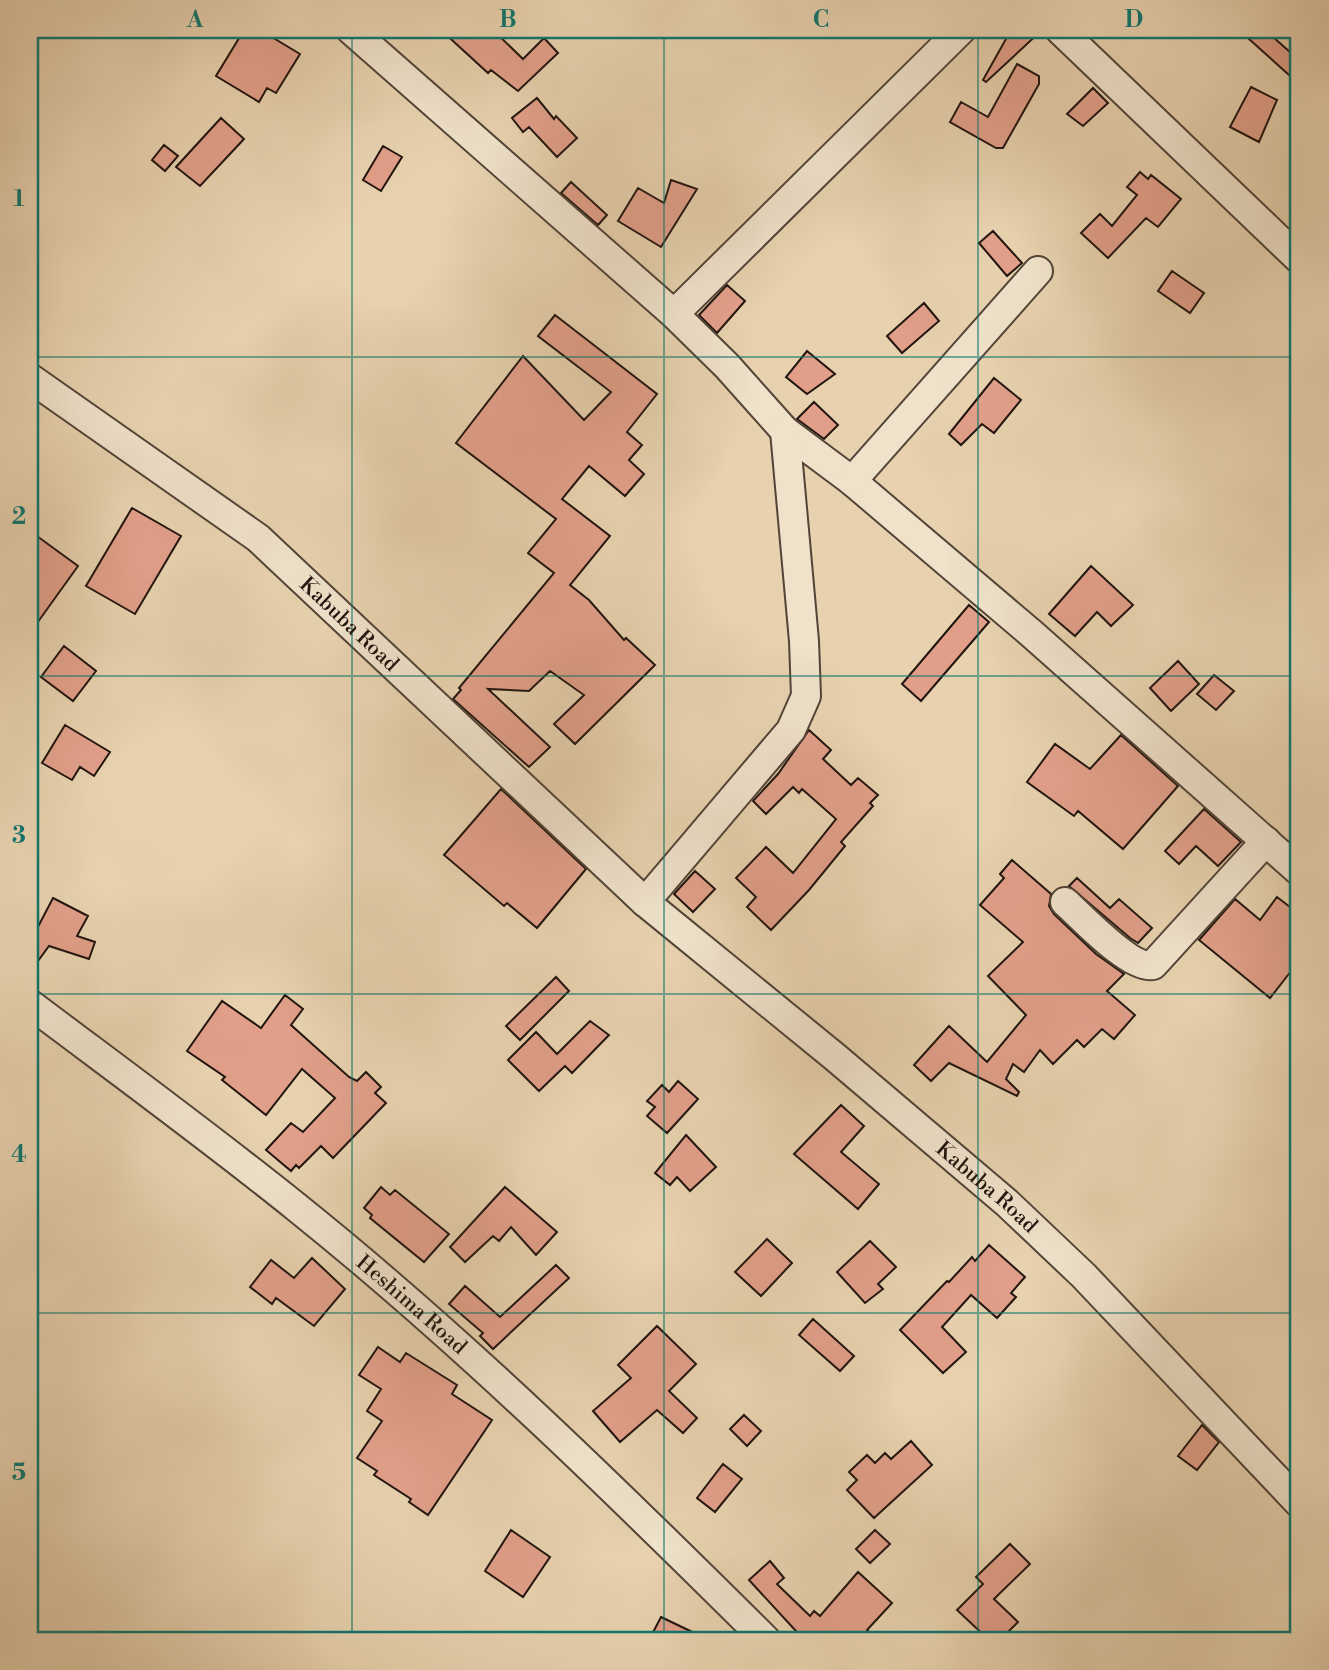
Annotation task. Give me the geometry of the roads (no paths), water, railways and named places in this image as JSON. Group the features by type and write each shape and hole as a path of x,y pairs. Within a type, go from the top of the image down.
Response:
{"street":[{"path":"351,30 674,314 727,366 785,431 852,481 1032,634 1299,871"},
{"path":"674,314 961,30"},
{"path":"1060,30 1299,259"},
{"path":"852,481 1038,271"},
{"name":"Kabuba Road","path":"30,378 258,538 645,902 826,1049 1007,1203 1084,1276 1299,1503"},
{"path":"645,902 791,730 806,696 804,641 785,431"},
{"path":"1065,902 1130,958 1144,966 1153,965 1266,841"},
{"name":"Heshima Road","path":"30,1004 296,1207 421,1313 653,1528 765,1640"}]}
